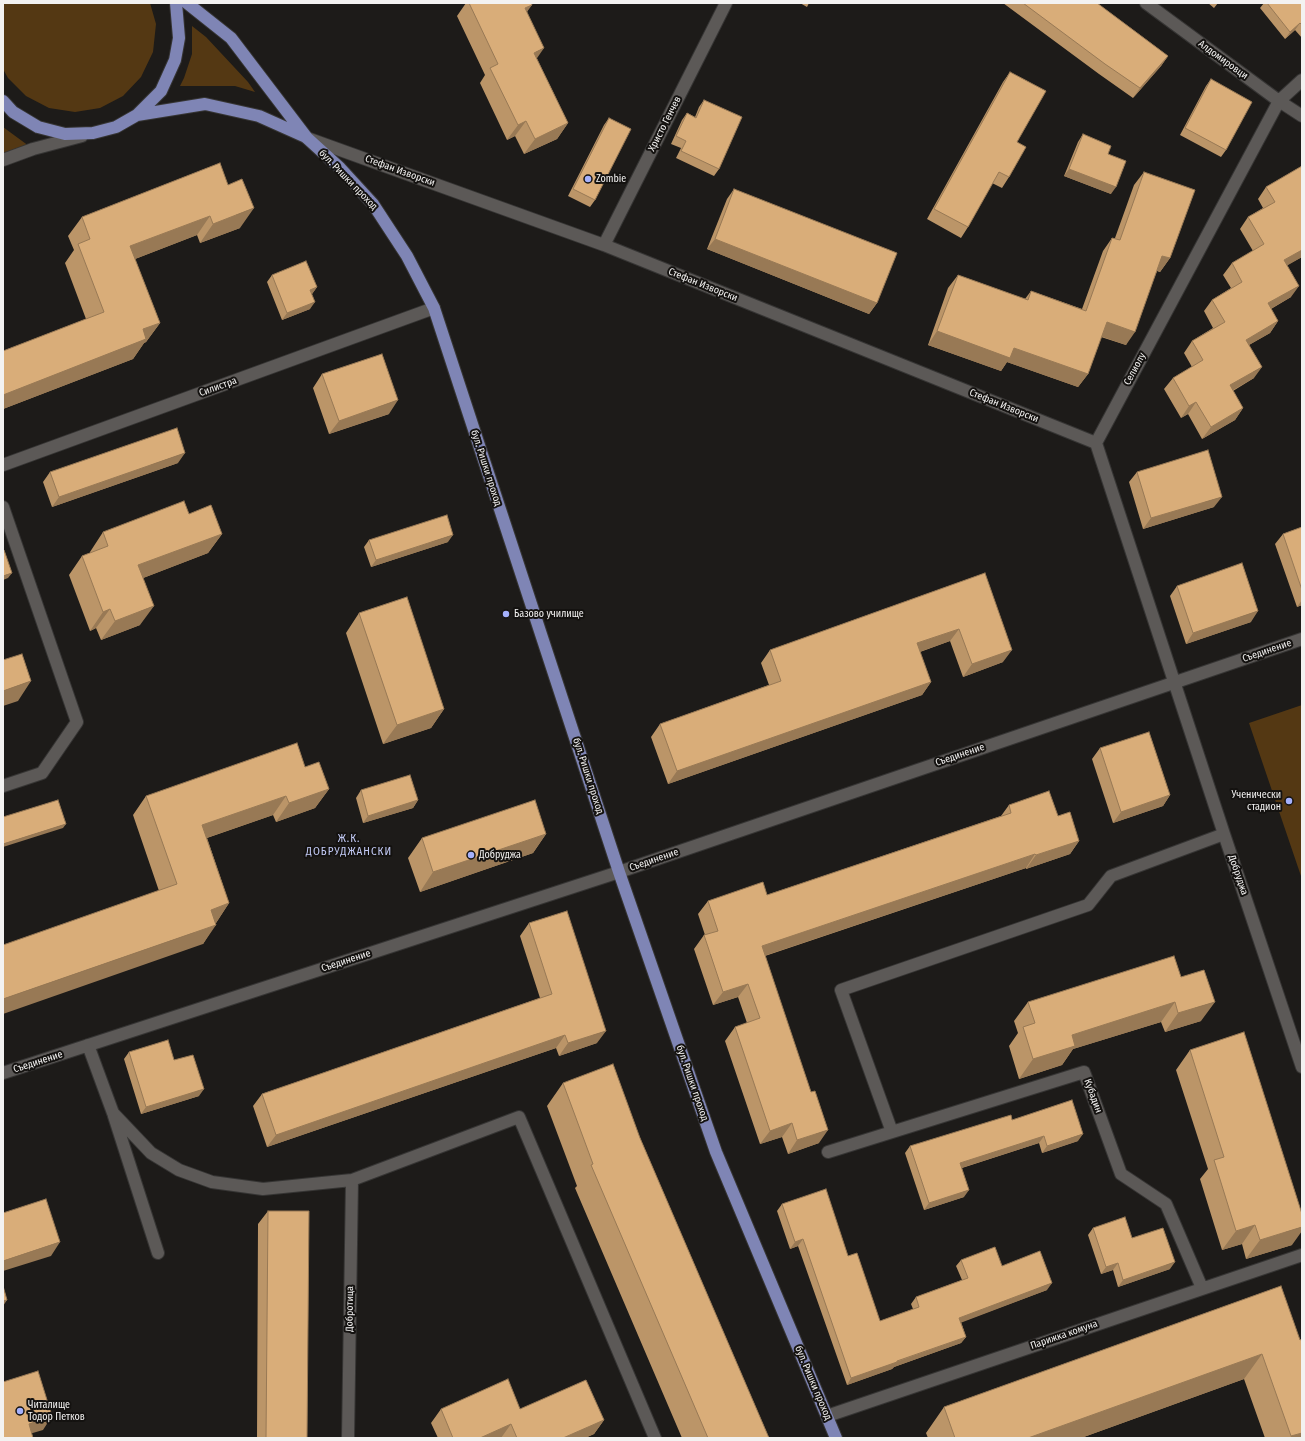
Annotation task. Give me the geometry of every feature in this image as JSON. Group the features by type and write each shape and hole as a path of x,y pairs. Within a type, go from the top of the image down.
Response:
{"main road":[{"path":"137,115 161,91 175,60 179,38 176,3"},
{"name":"бул. Ришки проход","path":"187,3 230,38 307,138 340,168 373,204 407,256 434,308 619,872 716,1152 836,1438"},
{"name":"бул. Ришки проход","path":"3,101 13,112 38,127 65,134 93,133 116,127 137,115 205,104 259,116 307,138"}],"street":[{"name":"Христо Генчев","path":"604,245 726,3"},
{"name":"Алдомировци","path":"1146,3 1279,101 1302,116"},
{"name":"Селиолу","path":"1096,443 1279,101 1302,80"},
{"path":"3,160 33,149 93,133"},
{"name":"Стефан Изворски","path":"307,138 604,245 1096,443"},
{"name":"Силистра","path":"3,465 434,308"},
{"path":"1096,443 1175,682"},
{"path":"3,507 77,722 42,773 3,786"},
{"name":"Съединение","path":"3,1074 619,872 1302,639"},
{"name":"Добруджа","path":"1175,682 1302,1067"},
{"path":"828,1152 892,1132 841,990 1088,905 1111,876 1224,834"},
{"path":"88,1045 113,1113 158,1253"},
{"name":"Кубадин","path":"892,1132 1084,1072 1121,1174 1166,1204 1202,1288"},
{"path":"113,1113 151,1153 179,1170 212,1182 263,1189 352,1180 519,1117 655,1438"},
{"name":"Добротица","path":"348,1438 352,1180"},
{"name":"Парижка комуна","path":"827,1416 1302,1255"}],"shaded area":[{"path":"3,3 150,3 156,24 153,52 141,77 123,96 100,108 75,112 49,108 26,96 8,78 3,69"},
{"path":"192,26 206,37 248,82 255,92 235,86 180,86 192,54"},
{"path":"3,127 33,149 3,160"},
{"name":"Ученически стадион","path":"1302,705 1302,879 1249,723"}],"building":[{"path":"469,3 531,3 532,5 525,8 544,48 534,53 568,123 535,139 526,121 518,125 490,68 498,64"},
{"path":"1023,3 1097,3 1168,56 1140,88"},
{"path":"1267,3 1302,3 1302,25 1300,23 1290,32"},
{"path":"1010,72 1046,91 1017,142 1026,147 1009,177 999,172 968,227 934,209"},
{"path":"1211,79 1252,102 1226,150 1185,128"},
{"path":"704,100 742,117 719,169 681,151 686,141 676,136 687,113 696,118"},
{"path":"609,118 631,129 595,200 573,189"},
{"path":"1083,134 1111,146 1108,154 1126,161 1116,187 1069,169"},
{"path":"220,163 228,185 242,179 254,208 213,224 210,216 130,246 160,323 143,329 146,339 3,395 3,351 104,312 78,244 90,239 82,217"},
{"path":"1302,166 1302,250 1284,260 1299,286 1268,303 1278,321 1246,340 1262,367 1230,385 1243,408 1211,427 1196,402 1189,406 1173,378 1203,360 1192,341 1225,322 1212,300 1242,282 1232,263 1264,244 1248,217 1275,202 1266,187"},
{"path":"1144,172 1195,190 1170,258 1162,256 1135,332 1107,322 1088,374 1014,348 1010,358 937,331 958,275 1028,300 1031,291 1086,311 1112,238 1120,240"},
{"path":"734,189 897,253 877,303 715,239"},
{"path":"306,261 317,287 310,290 315,302 287,313 272,275"},
{"path":"382,354 398,400 339,421 322,374"},
{"path":"177,428 185,453 59,497 50,472"},
{"path":"1208,450 1222,497 1151,518 1137,472"},
{"path":"184,501 189,514 211,505 222,534 138,565 154,606 115,621 110,609 103,612 82,556 108,546 103,532"},
{"path":"447,515 453,535 376,560 369,540"},
{"path":"1302,527 1302,590 1283,534"},
{"path":"3,550 12,573 3,576"},
{"path":"1242,563 1258,611 1193,633 1177,586"},
{"path":"985,573 1012,650 972,664 959,629 917,643 931,682 677,771 660,724 781,681 770,650"},
{"path":"407,597 444,709 397,725 359,613"},
{"path":"22,654 31,681 3,691 3,660"},
{"path":"1149,732 1170,795 1121,812 1100,748"},
{"path":"297,743 305,767 319,762 329,789 289,803 286,796 202,825 229,903 211,910 216,925 3,999 3,945 177,884 146,796"},
{"path":"410,775 418,800 368,816 361,790"},
{"path":"1049,791 1058,816 1070,812 1079,841 1036,855 1035,854 762,946 811,1092 815,1091 828,1130 797,1140 792,1123 770,1131 735,1027 760,1018 748,984 723,992 704,935 718,931 708,901 763,882 767,895 1011,813 1009,805"},
{"path":"58,800 66,824 3,844 3,817"},
{"path":"535,800 546,834 433,872 422,838"},
{"path":"567,911 606,1031 568,1043 565,1035 276,1135 262,1094 552,994 529,923"},
{"path":"1174,956 1181,977 1204,970 1215,1002 1178,1013 1175,1002 1072,1035 1075,1046 1033,1059 1023,1027 1035,1023 1028,1002"},
{"path":"1244,1032 1302,1214 1302,1227 1260,1240 1255,1225 1236,1231 1214,1160 1224,1157 1190,1050"},
{"path":"168,1040 174,1060 193,1055 204,1089 146,1107 129,1052"},
{"path":"613,1064 640,1138 769,1438 708,1438 591,1165 593,1164 563,1083"},
{"path":"1072,1100 1083,1134 1047,1146 1044,1136 960,1163 969,1190 929,1203 910,1146 1011,1115 1012,1120"},
{"path":"826,1189 848,1256 857,1253 880,1321 919,1307 916,1297 968,1278 961,1260 995,1247 1002,1266 1040,1251 1052,1283 959,1318 966,1337 851,1378 803,1239 795,1242 782,1204"},
{"path":"46,1199 60,1242 3,1261 3,1213"},
{"path":"268,1211 309,1211 307,1438 266,1438"},
{"path":"1125,1217 1132,1238 1163,1228 1175,1262 1123,1280 1118,1263 1106,1267 1093,1228"},
{"path":"3,1286 7,1300 3,1301"},
{"path":"1281,1286 1300,1340 1302,1339 1302,1433 1291,1436 1262,1354 1028,1438 955,1438 944,1407"},
{"name":"Читалище Тодор Петков","path":"38,1371 52,1416 29,1424 33,1438 3,1438 3,1382"},
{"path":"508,1379 520,1409 586,1380 604,1420 563,1438 517,1438 511,1424 480,1438 453,1438 441,1409"}],"place":[{"name":"Zombie","path":"588,179"},
{"name":"Базово училище","path":"506,614"},
{"name":"Ученически стадион","path":"1289,801"},
{"name":"Добруджа","path":"471,855"},
{"name":"Читалище Тодор Петков","path":"20,1411"}],"district":[{"name":"Ж.К. ДОБРУДЖАНСКИ","path":"349,845"}]}
